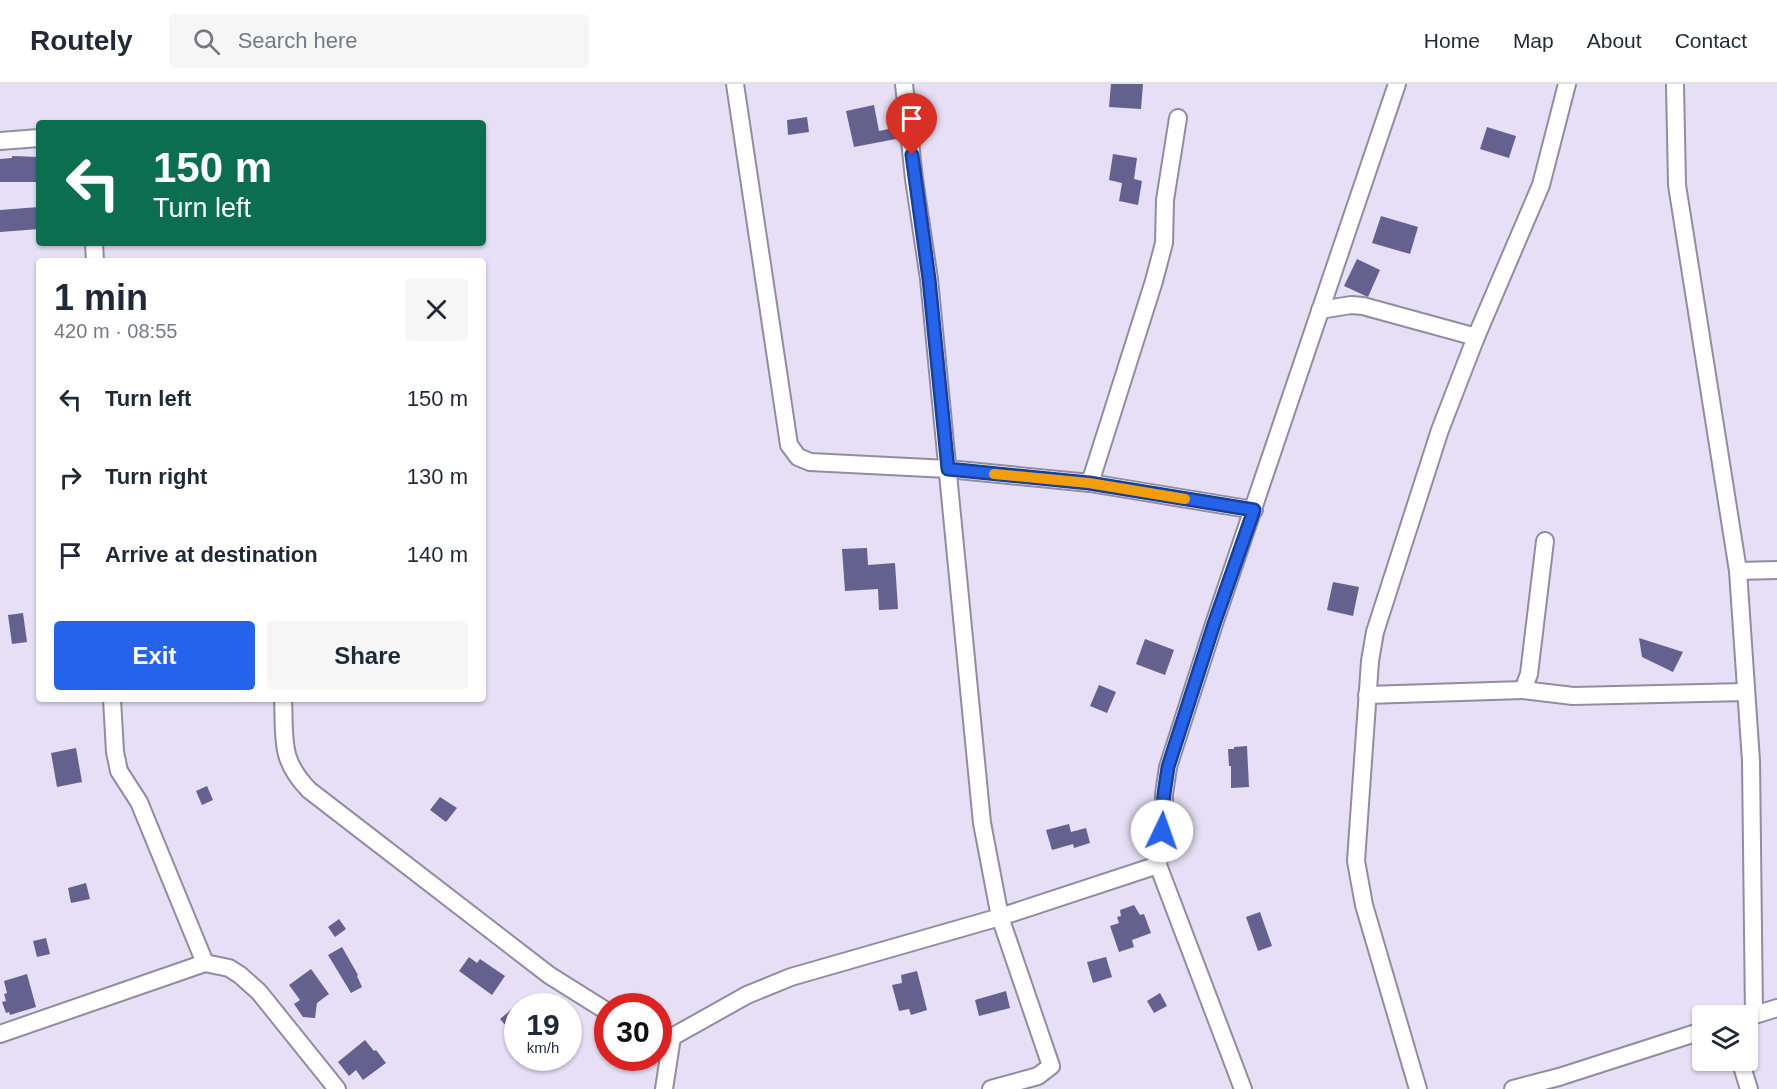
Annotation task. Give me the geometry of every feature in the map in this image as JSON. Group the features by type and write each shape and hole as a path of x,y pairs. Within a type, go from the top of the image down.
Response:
{"street":[{"path":"735,84 789,445 798,457 810,462 948,469 1089,483 1254,510"},
{"path":"904,84 914,178 929,279 982,823 1000,917 1051,1066 1038,1076 991,1089"},
{"path":"1243,1089 1158,864 1168,767 1214,624 1397,84"},
{"path":"1418,1089 1359,884 1356,861 1367,695 1375,633 1440,430 1476,337 1541,185 1567,84"},
{"path":"1675,84 1677,185 1738,572 1751,761 1751,1005"},
{"path":"1089,483 1164,243 1165,200 1178,118"},
{"path":"0,141 36,138"},
{"path":"1320,310 1351,305 1364,306 1476,337"},
{"path":"1523,690 1529,674 1545,542"},
{"path":"1738,572 1777,570"},
{"path":"1367,695 1523,690 1573,696 1746,692"},
{"path":"112,702 115,752 119,771 139,802 205,963"},
{"path":"283,702 286,756 291,770 309,790 549,975 594,1003"},
{"path":"672,1032 747,995 791,977 1000,917 1158,864"},
{"path":"0,1034 205,963 229,968 260,992 337,1089"},
{"path":"1758,1014 1777,1008"},
{"path":"1513,1089 1559,1077 1692,1034"},
{"path":"664,1071 664,1089"},
{"path":"1743,1071 1749,1089"}],"building":[{"path":"1111,84 1143,84 1141,109 1109,107"},
{"path":"874,105 879,131 893,128 896,139 854,147 846,111"},
{"path":"807,117 809,132 788,135 787,120"},
{"path":"1487,127 1516,136 1509,158 1480,149"},
{"path":"1113,154 1137,158 1134,179 1142,181 1138,205 1119,201 1122,183 1109,180"},
{"path":"12,156 36,157 36,182 0,182 0,159 12,158"},
{"path":"36,207 36,229 0,232 0,210"},
{"path":"1381,216 1418,227 1410,254 1372,243"},
{"path":"1357,259 1380,270 1368,297 1344,286"},
{"path":"867,548 868,565 895,563 898,609 879,610 878,589 845,591 842,549"},
{"path":"1333,582 1359,587 1353,616 1327,610"},
{"path":"23,613 27,642 12,644 8,615"},
{"path":"1639,638 1683,652 1673,672 1642,657"},
{"path":"1145,639 1174,650 1165,675 1136,664"},
{"path":"1099,685 1116,692 1107,713 1090,706"},
{"path":"1247,746 1249,787 1231,788 1228,749"},
{"path":"76,748 82,782 57,787 51,753"},
{"path":"207,786 213,800 202,805 196,791"},
{"path":"440,797 457,808 446,822 430,810"},
{"path":"1069,824 1071,832 1086,828 1090,843 1074,848 1073,844 1052,850 1046,830"},
{"path":"86,883 90,899 71,903 68,888"},
{"path":"1134,905 1140,915 1144,914 1151,933 1132,940 1134,947 1119,952 1110,926 1119,923 1117,917 1121,916 1120,910"},
{"path":"1260,912 1272,946 1258,951 1246,917"},
{"path":"339,919 346,929 335,937 328,927"},
{"path":"46,938 50,954 37,957 33,941"},
{"path":"342,947 362,987 351,993 328,955"},
{"path":"469,957 477,963 480,959 505,976 492,995 459,971"},
{"path":"1106,957 1112,977 1093,983 1087,962"},
{"path":"311,969 329,994 317,1003 315,1018 303,1017 294,1004 300,1000 289,985"},
{"path":"917,971 927,1010 911,1015 909,1009 899,1011 892,985 902,983 901,975"},
{"path":"27,974 36,1007 10,1015 9,1012 6,1013 2,1002 6,1001 4,994 7,993 4,981"},
{"path":"1006,991 1010,1008 979,1016 975,1000"},
{"path":"1160,993 1167,1006 1154,1013 1147,1001"},
{"path":"365,1040 386,1063 363,1080 356,1070 349,1076 338,1062"}],"slow traffic":[{"path":"994,474 1089,483 1185,499"}],"route":[{"path":"912,155 929,279 948,469 1089,483 1254,510 1168,767 1162,831"}]}
